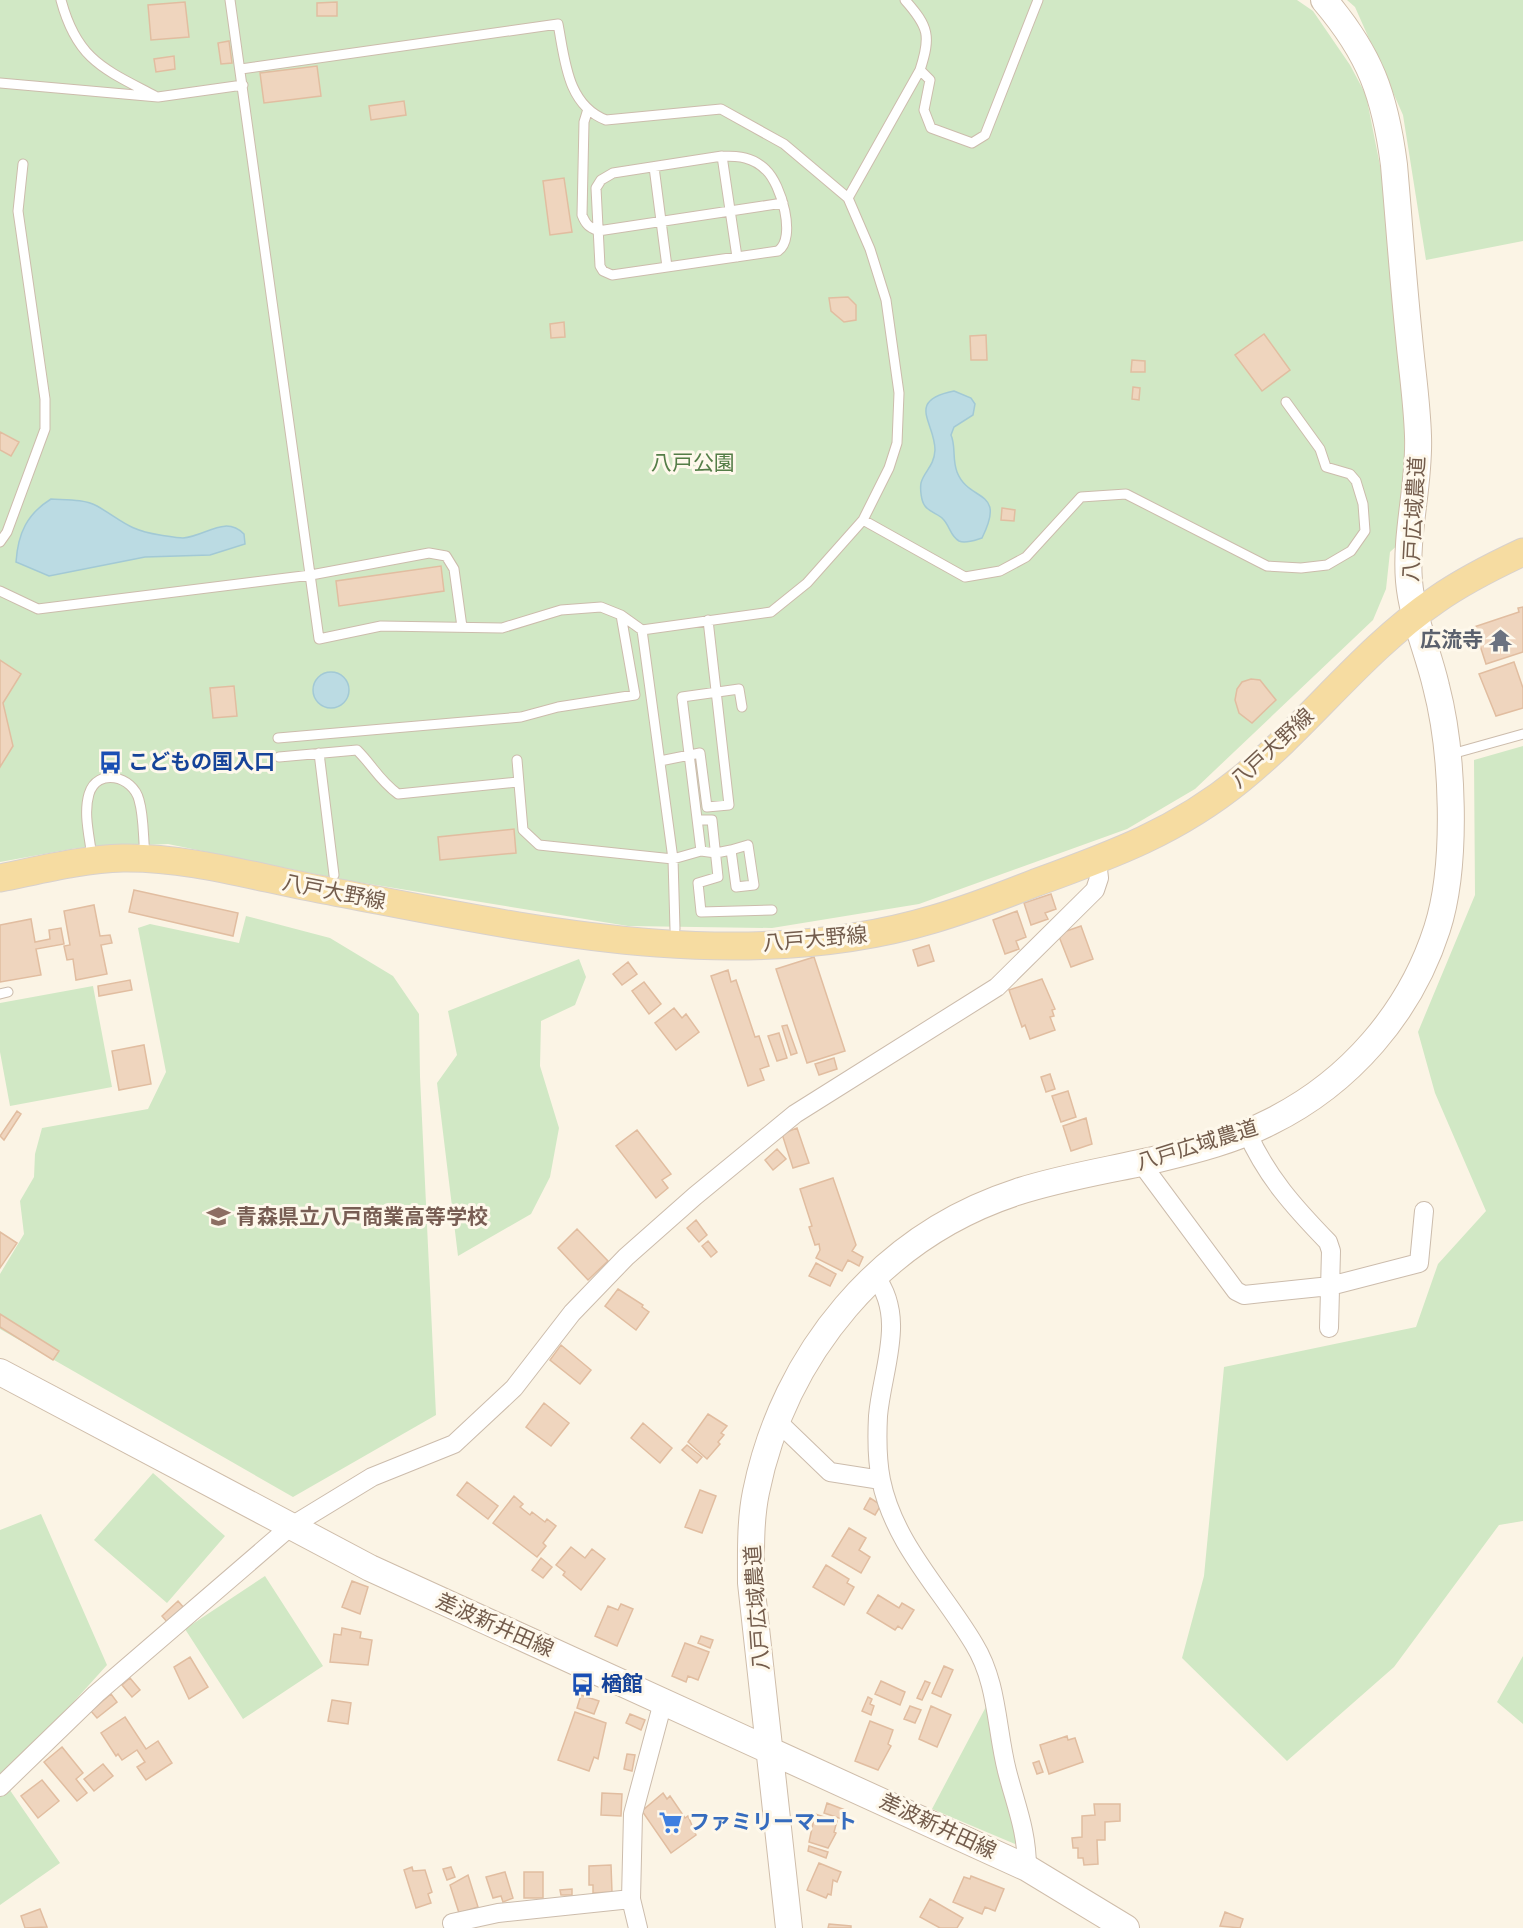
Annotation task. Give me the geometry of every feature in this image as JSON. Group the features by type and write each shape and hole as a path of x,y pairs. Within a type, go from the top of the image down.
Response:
{"main road":[{"name":"八戸大野線","path":"0,878 92,861 146,858 580,935 677,945 804,944 879,933 933,920 1097,861 1174,827 1243,778 1416,615 1461,584 1523,552"}],"street":[{"name":"八戸広域農道","path":"789,1928 751,1583 751,1539 754,1497 776,1419 792,1384 818,1340 845,1306 875,1276 921,1239 983,1205 1054,1181 1141,1162 1247,1132 1272,1122 1332,1083 1378,1037 1411,990 1437,928 1446,892 1450,820 1446,755 1437,688 1416,615 1408,561 1418,440 1389,130 1381,95 1366,58 1358,43 1324,0"},
{"path":"0,1787 96,1694 290,1527 372,1477 454,1444 514,1388 572,1313 618,1264 695,1196 795,1114 997,987 1095,890 1099,878 1097,861"},
{"path":"1247,1132 1257,1156 1275,1183 1328,1242 1331,1251 1329,1328"},
{"path":"1141,1162 1236,1292 1244,1295 1274,1294 1330,1286 1419,1263 1424,1211"},
{"path":"875,1276 888,1294 891,1309 890,1353 878,1417 881,1480 900,1538 974,1644 990,1675 1007,1771 1021,1814 1027,1844 1027,1868"},
{"name":"差波新井田線","path":"0,1372 370,1568 771,1749 1027,1868 1126,1928"},
{"path":"776,1419 830,1472 881,1480"},
{"path":"638,1928 631,1899 633,1814 663,1702"},
{"path":"452,1923 498,1913 631,1899"}],"lane":[{"path":"61,0 68,27 86,53 107,70 158,98"},
{"path":"231,0 319,639 381,626 502,628 561,610 601,607 621,615 642,630 771,612 807,583 863,520 890,468 897,443 899,393 886,300 870,249 848,198 784,144 721,109 606,120 588,109 570,85 558,24 241,69"},
{"path":"848,198 920,70 929,44 923,20 905,0"},
{"path":"920,70 930,80 924,111 931,128 972,143 985,135 1038,0"},
{"path":"0,84 158,98 243,86"},
{"path":"588,109 584,122 582,215 585,224 598,231 783,203"},
{"path":"722,156 737,257"},
{"path":"722,156 746,157 764,168 780,192 787,237 784,247 778,251 607,274 600,266 598,231 596,188 601,180 613,173 722,156"},
{"path":"0,542 7,532 45,429 45,399 18,211 23,164"},
{"path":"654,167 667,267"},
{"path":"863,520 965,577 1000,571 1026,558 1081,497 1126,494 1267,566 1301,568 1327,565 1351,551 1365,531 1363,504 1356,481 1350,474 1326,467 1320,449 1286,402"},
{"path":"0,591 38,609 310,575 429,553 446,556 454,569 462,627"},
{"path":"278,738 521,717 558,707 635,695 621,615"},
{"path":"660,761 700,753 707,807 729,805 718,692 708,620"},
{"path":"642,630 673,859 675,929"},
{"path":"701,851 699,820 682,697 739,689 742,707"},
{"path":"1446,755 1523,734"},
{"path":"279,757 357,750 368,761 381,782 398,794 518,782"},
{"path":"319,753 334,876"},
{"path":"517,760 523,830 539,845 673,859 701,851 716,853 731,850"},
{"path":"92,861 86,805 89,791 98,780 120,777 132,785 139,799 146,858"},
{"path":"699,820 712,820 718,877 698,883 701,912 772,910"}],"green space":[{"name":"八戸公園","path":"0,0 1297,0 1313,11 1350,65 1366,95 1387,201 1405,415 1402,541 1390,552 1386,589 1373,620 1195,789 1127,829 919,904 772,928 628,926 345,880 168,844 77,848 0,862"},
{"path":"1347,0 1523,0 1523,241 1426,260 1403,115 1355,7"},
{"path":"1523,746 1523,1521 1499,1525 1394,1667 1287,1761 1182,1658 1204,1576 1224,1367 1416,1327 1438,1264 1486,1211 1435,1093 1418,1032 1475,895 1474,760"},
{"name":"青森県立八戸商業高等学校","path":"246,916 330,938 393,976 419,1014 436,1415 293,1497 0,1329 0,1274 24,1234 20,1201 34,1177 35,1154 42,1128 148,1109 166,1072 138,928 150,924 239,943"},
{"path":"579,959 586,977 575,1005 541,1021 540,1066 559,1128 550,1177 531,1214 458,1256 437,1083 457,1055 448,1011"},
{"path":"93,986 112,1087 10,1106 0,1052 0,1003"},
{"path":"153,1473 225,1536 167,1603 94,1540"},
{"path":"41,1514 107,1665 3,1780 60,1863 0,1905 0,1530"},
{"path":"265,1576 323,1666 243,1719 185,1629"},
{"path":"1523,1656 1523,1724 1497,1702"},
{"path":"989,1701 1019,1833 1015,1844 932,1809"}],"water":[{"path":"954,391 971,398 975,404 973,415 954,427 951,435 957,472 969,488 988,503 990,511 989,522 982,538 968,542 956,539 943,519 924,504 921,492 922,479 933,461 935,450 926,407 930,400"},
{"path":"51,499 86,502 97,506 133,528 172,537 183,538 222,526 230,526 244,534 245,544 210,555 145,557 49,576 16,562 19,542 25,525 36,511"},
{"path":"331,672 344,677 349,690 344,703 331,708 318,703 313,690 318,677"}],"building":[{"path":"185,2 189,37 151,40 148,5"},
{"path":"337,2 337,16 317,16 317,3"},
{"path":"229,41 232,63 221,64 218,43"},
{"path":"174,56 175,69 156,72 154,59"},
{"path":"317,66 321,96 264,103 260,73"},
{"path":"404,101 406,115 371,120 369,106"},
{"path":"564,178 572,232 550,235 543,181"},
{"path":"848,297 856,305 856,320 844,322 831,311 829,298"},
{"path":"564,322 565,337 551,338 550,324"},
{"path":"1264,334 1290,370 1262,391 1235,355"},
{"path":"986,335 987,360 971,360 970,336"},
{"path":"1132,360 1145,361 1145,372 1131,372"},
{"path":"1133,387 1140,388 1139,400 1132,399"},
{"path":"0,432 19,442 11,456 0,450"},
{"path":"1002,508 1015,510 1014,521 1001,520"},
{"path":"441,566 444,591 339,606 336,581"},
{"name":"広流寺","path":"1523,607 1523,652 1486,664 1474,627 1519,612 1518,608"},
{"path":"0,660 21,674 3,703 13,746 0,767"},
{"path":"1514,662 1523,688 1523,708 1496,716 1479,674"},
{"path":"1251,679 1260,680 1276,700 1252,723 1239,713 1235,700 1237,689 1242,682"},
{"path":"234,686 237,716 213,718 210,688"},
{"path":"514,829 516,853 440,860 438,837"},
{"path":"134,890 238,913 233,936 129,912"},
{"path":"1051,894 1056,909 1045,913 1048,919 1031,925 1024,903"},
{"path":"94,905 100,936 110,935 112,943 101,945 107,974 76,980 73,959 67,960 64,946 70,945 64,911"},
{"path":"1017,911 1026,937 1016,941 1019,949 1005,954 993,920"},
{"path":"31,919 35,942 50,939 49,930 61,928 64,944 36,949 41,975 0,982 0,925"},
{"path":"1081,926 1093,959 1071,967 1058,934"},
{"path":"929,945 934,961 918,966 913,950"},
{"path":"814,957 845,1051 807,1063 776,969"},
{"path":"628,962 637,974 622,985 613,974"},
{"path":"728,970 731,982 736,980 755,1037 759,1036 769,1066 760,1069 764,1080 748,1086 711,976"},
{"path":"1042,979 1055,1009 1052,1010 1054,1016 1050,1017 1055,1030 1030,1039 1025,1025 1022,1027 1009,990"},
{"path":"130,980 132,990 99,996 98,986"},
{"path":"644,982 661,1004 649,1014 632,991"},
{"path":"674,1008 682,1018 686,1014 699,1032 676,1050 655,1023"},
{"path":"787,1025 797,1053 791,1055 782,1026"},
{"path":"779,1033 787,1058 777,1061 768,1036"},
{"path":"144,1045 151,1084 119,1090 112,1051"},
{"path":"834,1058 837,1069 819,1075 815,1064"},
{"path":"1050,1074 1055,1089 1046,1092 1041,1077"},
{"path":"1068,1091 1076,1117 1061,1122 1052,1096"},
{"path":"17,1111 21,1114 4,1140 0,1136"},
{"path":"1086,1118 1092,1144 1071,1151 1063,1126"},
{"path":"797,1128 809,1163 793,1168 782,1134"},
{"path":"637,1130 671,1174 662,1180 668,1188 656,1198 616,1146"},
{"path":"777,1149 786,1159 773,1170 765,1160"},
{"path":"833,1178 856,1245 852,1251 863,1257 859,1266 848,1260 842,1271 816,1258 820,1250 819,1244 815,1245 809,1227 812,1226 800,1189"},
{"path":"696,1220 707,1235 699,1242 687,1228"},
{"path":"577,1229 608,1261 588,1280 558,1248"},
{"path":"0,1232 17,1243 0,1268"},
{"path":"708,1241 717,1252 711,1257 702,1246"},
{"path":"816,1263 836,1274 830,1286 809,1276"},
{"path":"618,1289 643,1305 642,1307 649,1312 636,1330 605,1306"},
{"path":"0,1314 59,1351 53,1360 0,1327"},
{"path":"561,1345 591,1370 580,1384 550,1360"},
{"path":"544,1403 569,1423 551,1446 526,1427"},
{"path":"708,1414 727,1426 721,1433 724,1435 718,1442 720,1444 707,1459 688,1442"},
{"path":"643,1423 672,1448 660,1463 631,1438"},
{"path":"687,1445 702,1457 697,1463 682,1450"},
{"path":"467,1482 498,1506 488,1519 457,1495"},
{"path":"700,1490 716,1496 702,1533 685,1527"},
{"path":"514,1496 523,1504 520,1507 530,1515 532,1512 545,1522 547,1519 556,1526 543,1543 546,1546 537,1557 493,1523"},
{"path":"870,1498 881,1505 875,1515 864,1509"},
{"path":"849,1528 866,1538 859,1550 870,1557 861,1573 832,1556"},
{"path":"571,1547 585,1558 592,1549 605,1559 581,1590 563,1575 565,1572 556,1565"},
{"path":"541,1558 552,1567 543,1578 532,1570"},
{"path":"826,1565 849,1579 847,1583 854,1587 844,1605 813,1587"},
{"path":"352,1581 368,1587 360,1614 342,1607"},
{"path":"878,1595 899,1608 902,1603 914,1610 902,1629 898,1626 895,1630 867,1613"},
{"path":"178,1601 184,1608 168,1623 162,1616"},
{"path":"621,1604 633,1609 617,1646 595,1636 608,1606 618,1610"},
{"path":"342,1628 361,1632 360,1638 372,1640 368,1665 330,1662 334,1634 341,1635"},
{"path":"701,1636 713,1640 710,1648 698,1643"},
{"path":"685,1643 709,1652 698,1680 688,1676 686,1682 672,1676"},
{"path":"190,1657 208,1687 189,1699 174,1667"},
{"path":"944,1666 953,1670 941,1697 932,1693"},
{"path":"130,1678 140,1690 132,1697 122,1685"},
{"path":"881,1681 905,1692 900,1705 875,1694"},
{"path":"925,1681 930,1683 922,1700 917,1698"},
{"path":"111,1694 117,1702 97,1718 91,1711"},
{"path":"581,1695 599,1701 594,1714 577,1708"},
{"path":"868,1697 872,1699 870,1704 874,1706 871,1715 862,1711"},
{"path":"332,1700 351,1703 348,1724 328,1721"},
{"path":"910,1706 921,1710 915,1723 904,1719"},
{"path":"931,1706 951,1715 937,1747 919,1739"},
{"path":"575,1712 606,1723 598,1759 594,1757 589,1771 558,1760"},
{"path":"630,1714 645,1720 641,1730 626,1723"},
{"path":"125,1717 146,1749 158,1741 172,1763 146,1780 137,1767 145,1762 137,1750 122,1760 118,1754 116,1756 101,1733"},
{"path":"870,1721 893,1730 888,1744 891,1746 878,1770 855,1761"},
{"path":"1067,1736 1068,1740 1075,1738 1083,1762 1049,1774 1040,1745"},
{"path":"62,1747 83,1773 76,1779 87,1793 77,1801 44,1762"},
{"path":"627,1754 635,1755 632,1771 624,1769"},
{"path":"1039,1761 1043,1772 1037,1774 1033,1763"},
{"path":"103,1764 113,1776 94,1791 84,1779"},
{"path":"42,1780 59,1801 38,1818 21,1796"},
{"path":"602,1793 622,1794 621,1816 601,1815"},
{"name":"ファミリーマート","path":"663,1793 667,1799 670,1796 685,1818 688,1816 696,1835 671,1853 642,1811"},
{"path":"827,1803 845,1810 842,1819 824,1813"},
{"path":"1094,1804 1120,1804 1120,1821 1105,1822 1105,1840 1097,1840 1098,1864 1084,1865 1083,1858 1078,1858 1078,1848 1073,1848 1072,1838 1082,1837 1082,1816 1095,1815"},
{"path":"815,1814 837,1821 834,1832 836,1833 828,1848 809,1842"},
{"path":"809,1846 828,1852 826,1858 808,1851"},
{"path":"819,1863 841,1872 837,1882 833,1880 831,1895 828,1894 826,1898 807,1890"},
{"path":"611,1865 612,1892 593,1893 593,1885 589,1885 589,1866"},
{"path":"412,1867 413,1871 425,1870 432,1892 428,1894 431,1903 416,1908 404,1870"},
{"path":"451,1867 455,1877 447,1880 443,1869"},
{"path":"505,1872 513,1898 503,1902 501,1896 493,1898 486,1877"},
{"path":"524,1872 543,1872 543,1898 524,1898"},
{"path":"468,1875 478,1907 459,1913 450,1885"},
{"path":"971,1876 1004,1889 995,1911 985,1907 982,1914 953,1902 964,1877 970,1879"},
{"path":"572,1889 572,1895 561,1895 560,1890"},
{"path":"930,1899 963,1918 957,1928 940,1928 920,1917"},
{"path":"40,1909 47,1927 25,1928 21,1916"},
{"path":"1225,1912 1243,1919 1240,1928 1220,1926"},
{"path":"829,1924 851,1926 851,1928 828,1928"}],"place":[{"name":"広流寺","path":"1501,640"},
{"name":"こどもの国入口","path":"110,762"},
{"name":"青森県立八戸商業高等学校","path":"218,1217"},
{"name":"楢館","path":"583,1684"},
{"name":"ファミリーマート","path":"671,1822"}]}
